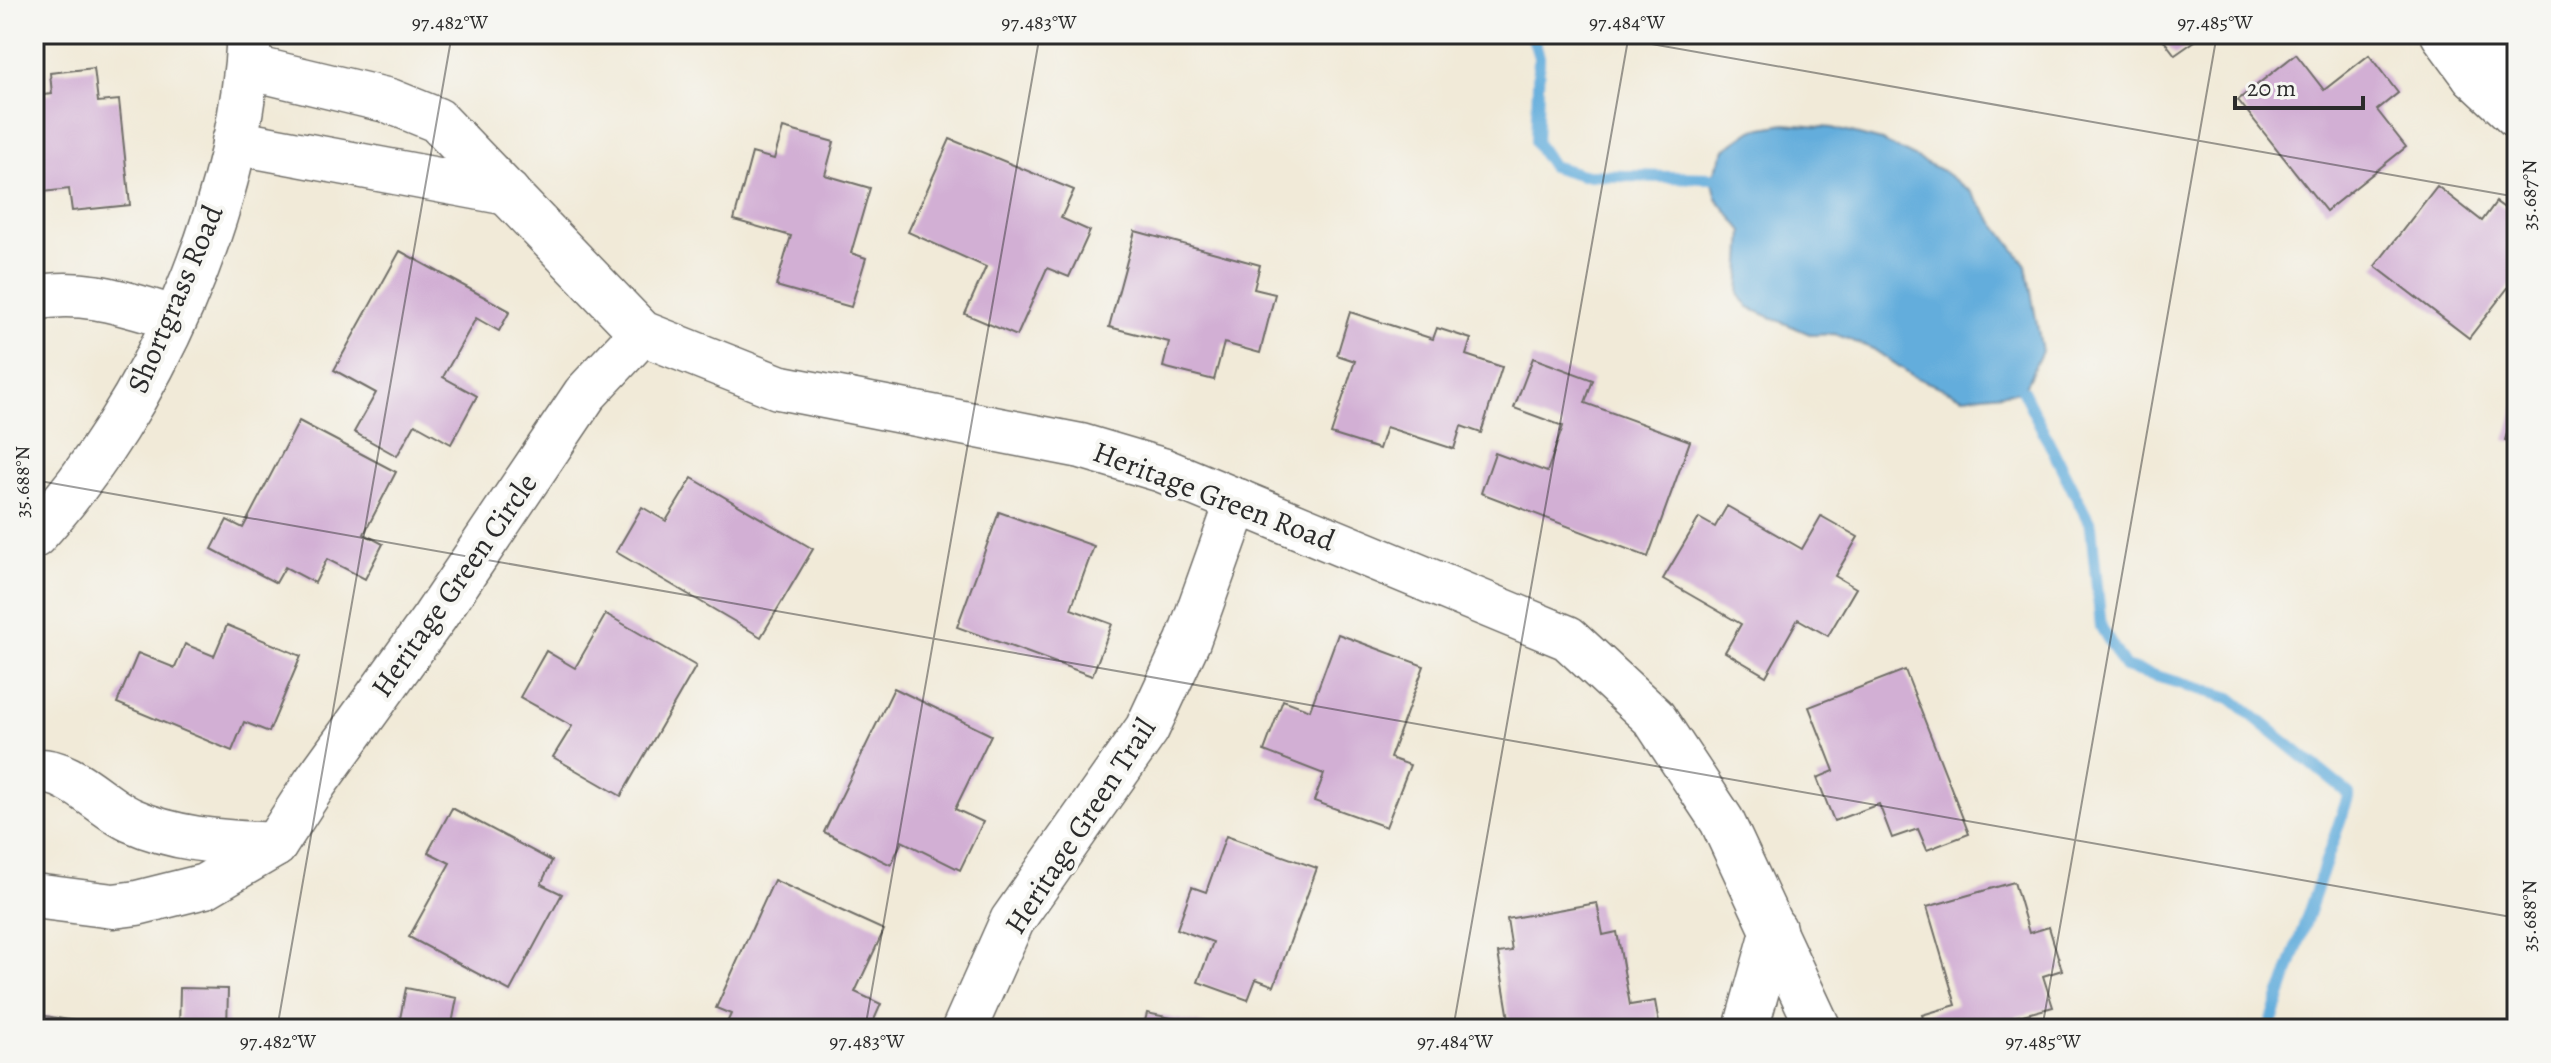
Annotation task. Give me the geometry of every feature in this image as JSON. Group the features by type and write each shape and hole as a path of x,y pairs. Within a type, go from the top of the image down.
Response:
{"street":[{"path":"2443,34 2474,76 2517,116"},
{"path":"2474,76 2517,36"},
{"name":"Shortgrass Road","path":"34,536 122,421 174,318 205,243 234,142 248,50"},
{"name":"Heritage Green Road","path":"248,50 437,120 642,333 778,387 1081,446 1162,470 1568,638 1654,718 1722,821 1819,1029"},
{"path":"234,142 508,193"},
{"path":"34,298 54,294 97,295 174,318"},
{"name":"Heritage Green Circle","path":"34,896 99,905 137,903 205,886 275,845 315,783 434,618 585,394 642,333"},
{"name":"Heritage Green Trail","path":"969,1024 1012,921 1147,729 1188,641 1238,501"},
{"path":"34,771 66,778 130,820 193,841 275,845"},
{"path":"1746,1029 1774,929"}],"water":[{"path":"1785,124 1832,128 1882,141 1943,171 1971,192 2026,265 2042,351 2023,391 1963,397 1915,377 1873,349 1835,334 1812,335 1749,308 1739,294 1743,231 1717,199 1712,178 1725,149 1752,130"}],"building":[{"path":"2159,34 2205,34 2175,55"},
{"path":"2296,54 2324,90 2369,55 2398,93 2377,110 2406,147 2326,211 2238,100"},
{"path":"94,68 98,102 119,100 130,205 72,211 69,189 34,193 34,96 52,94 50,73"},
{"path":"783,128 834,142 825,175 870,188 851,253 866,258 851,307 776,286 791,236 734,220 752,153 774,159"},
{"path":"950,139 1074,190 1061,218 1090,231 1069,277 1047,268 1017,336 965,314 986,267 908,232"},
{"path":"2437,186 2482,221 2496,202 2517,217 2517,276 2469,338 2375,266"},
{"path":"1135,231 1260,265 1254,289 1275,294 1260,353 1224,343 1214,380 1163,367 1169,342 1109,327"},
{"path":"400,251 510,311 499,331 476,318 443,377 477,396 451,444 415,424 397,456 354,432 376,393 334,370"},
{"path":"1350,312 1433,339 1437,328 1471,339 1466,355 1502,367 1481,433 1461,426 1454,449 1386,427 1379,449 1331,434 1355,361 1337,355"},
{"path":"1533,358 1593,380 1585,403 1690,441 1648,557 1481,493 1495,453 1547,472 1563,426 1514,408"},
{"path":"2517,404 2517,443 2505,440"},
{"path":"299,421 396,472 364,534 383,544 365,579 327,559 315,583 285,567 276,583 212,549 227,520 243,528"},
{"path":"692,478 813,549 761,637 616,552 642,507 666,521"},
{"path":"1727,506 1802,549 1821,516 1858,537 1835,576 1856,588 1828,636 1798,619 1766,676 1725,652 1741,624 1663,579 1699,518 1715,527"},
{"path":"999,512 1094,546 1071,609 1112,624 1092,676 957,627"},
{"path":"606,614 696,666 621,796 553,757 572,726 520,697 546,651 575,668"},
{"path":"227,625 301,656 269,732 244,722 232,751 117,703 138,653 175,668 185,644 214,656"},
{"path":"1338,634 1424,666 1390,758 1410,765 1386,827 1314,801 1324,774 1264,751 1283,700 1310,710"},
{"path":"1905,670 1969,834 1927,850 1918,829 1892,838 1879,804 1834,821 1817,778 1834,771 1809,707"},
{"path":"894,688 991,735 955,809 983,822 960,870 902,841 891,865 824,832"},
{"path":"452,808 552,861 541,884 562,894 510,991 409,937 450,863 428,852"},
{"path":"1226,836 1317,868 1274,986 1256,979 1248,1000 1198,982 1213,942 1177,929 1192,887 1206,892"},
{"path":"774,880 884,930 855,992 881,1004 870,1029 725,1027 731,1014 716,1008"},
{"path":"2014,882 2029,933 2049,927 2062,970 2043,976 2053,1007 2004,1020 2007,1029 1926,1029 1922,1015 1956,1005 1927,907"},
{"path":"1597,903 1603,935 1617,932 1630,1005 1655,1001 1660,1029 1531,1029 1529,1022 1510,1025 1498,953 1512,951 1507,919"},
{"path":"180,988 228,989 227,1029 179,1029"},
{"path":"406,988 457,998 451,1029 398,1029"},
{"path":"1147,1013 1219,1028 1219,1029 1143,1029"},
{"path":"34,1014 81,1022 80,1029 34,1029"}],"waterway":[{"path":"1532,34 1539,57 1536,143 1552,166 1582,175 1712,178"},
{"path":"2023,391 2091,526 2101,627 2125,667 2231,698 2349,794 2269,1029"}]}
